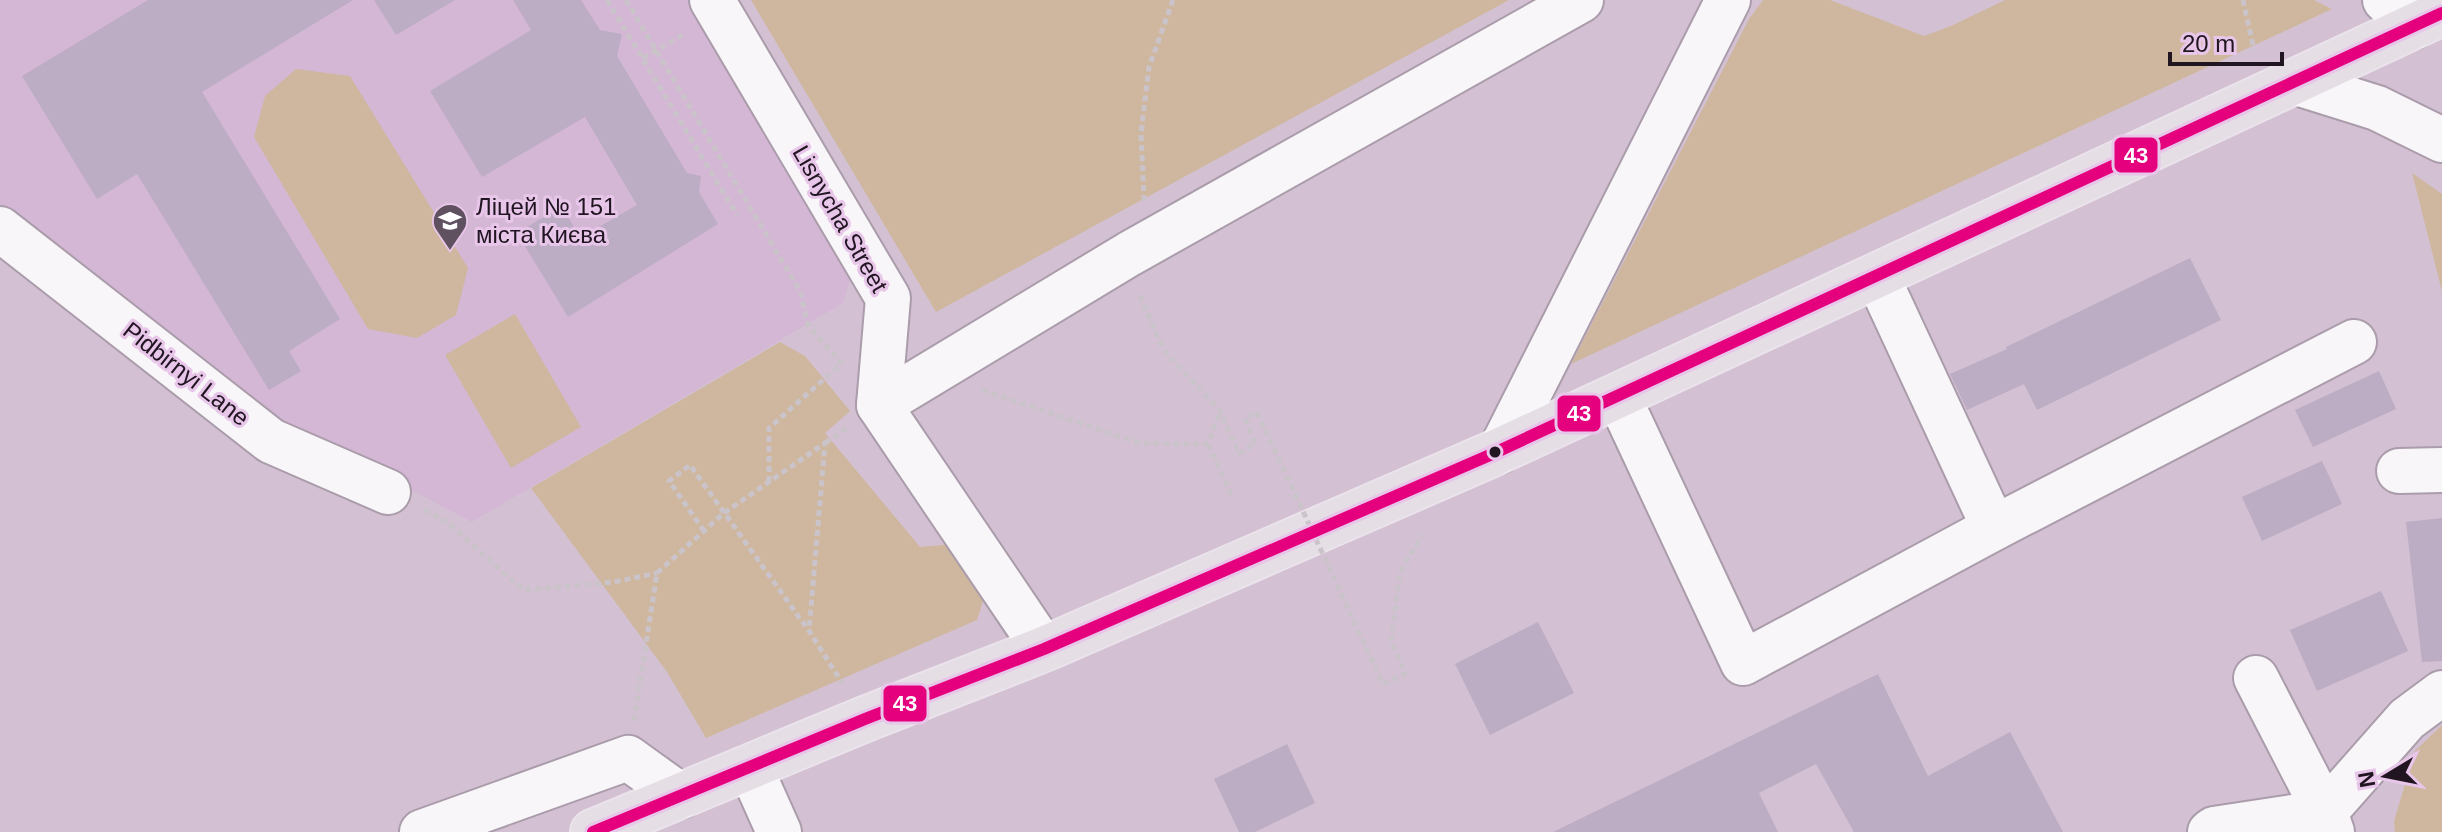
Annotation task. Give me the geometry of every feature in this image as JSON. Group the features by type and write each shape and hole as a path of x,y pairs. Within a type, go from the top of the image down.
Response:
{"main road":[{"path":"593,832 865,719 1044,649 1500,451 2294,82 2413,13"}],"street":[{"path":"1044,649 879,405 949,360 1143,246 1581,0"},
{"path":"1500,451 1728,0"},
{"name":"Lisnycha Street","path":"716,6 888,298 879,405"},
{"path":"2294,82 2377,108 2442,140"},
{"name":"Pidbirnyi Lane","path":"0,229 271,441 388,492"},
{"path":"1877,276 1994,528"},
{"path":"1618,396 1743,663 1994,528 2354,342"},
{"path":"2399,471 2442,470"},
{"path":"2256,678 2328,822"},
{"path":"2210,832 2214,829 2328,822 2407,719 2442,693"},
{"path":"422,832 628,758 681,796"},
{"path":"750,767 779,832"}],"path":[{"path":"607,0 737,215"},
{"path":"626,0 800,291 808,325"},
{"path":"2243,0 2254,50"},
{"path":"642,58 716,6"},
{"path":"710,169 723,162"},
{"path":"949,360 981,389 1139,443 1208,444"},
{"path":"769,482 769,428 841,363"},
{"path":"1220,410 1208,444 1232,496"},
{"path":"1255,443 1245,418 1257,412 1383,684 1405,674 1391,640 1400,573 1422,535"},
{"path":"388,492 447,522 523,590 614,582 657,573 724,513 825,443 809,631"},
{"path":"704,531 669,481 690,465 809,631 865,719"},
{"path":"628,758 657,573"}],"shaded area":[{"name":"Ліцей № 151 міста Києва","path":"0,0 689,0 853,270 843,303 472,522 273,417 166,331 0,207"},
{"path":"751,0 1509,0 936,312"},
{"path":"1763,0 1830,0 1924,36 2005,0 2314,0 2332,9 1571,364 1749,19"},
{"path":"296,69 350,76 468,268 456,315 417,338 368,329 254,137 265,96"},
{"path":"2412,173 2442,194 2442,291"},
{"path":"515,314 581,427 511,468 445,355"},
{"path":"780,342 805,356 850,411 825,433 920,547 953,544 985,595 977,620 706,738 667,672 531,488"},
{"path":"2442,725 2442,832 2395,832 2394,821 2415,751"}],"building":[{"path":"148,0 353,0 202,92 340,319 289,351 301,371 269,390 137,174 97,199 22,76"},
{"path":"374,0 455,0 396,35"},
{"path":"513,0 581,0 600,30 622,34 617,56 687,173 701,176 699,192 718,224 568,317 517,233 562,206 580,238 637,205 585,117 482,177 430,91 531,30"},
{"path":"2190,258 2221,320 2037,410 2024,384 1967,410 1950,374"},
{"path":"2379,371 2396,409 2313,447 2295,410"},
{"path":"2322,461 2342,504 2262,541 2242,497"},
{"path":"2442,518 2442,661 2422,662 2406,522"},
{"path":"2381,591 2408,651 2317,691 2290,630"},
{"path":"1538,622 1574,693 1490,735 1455,664"},
{"path":"1878,674 1928,776 2010,732 2063,832 1854,832 1816,764 1759,793 1778,832 1553,832"},
{"path":"1287,744 1315,803 1255,832 1239,832 1214,779"}],"transit line":[{"name":"43","path":"593,832 865,719 1044,649 1490,455 2442,13"}],"place":[{"name":"Ліцей № 151 міста Києва","path":"450,252"}]}
